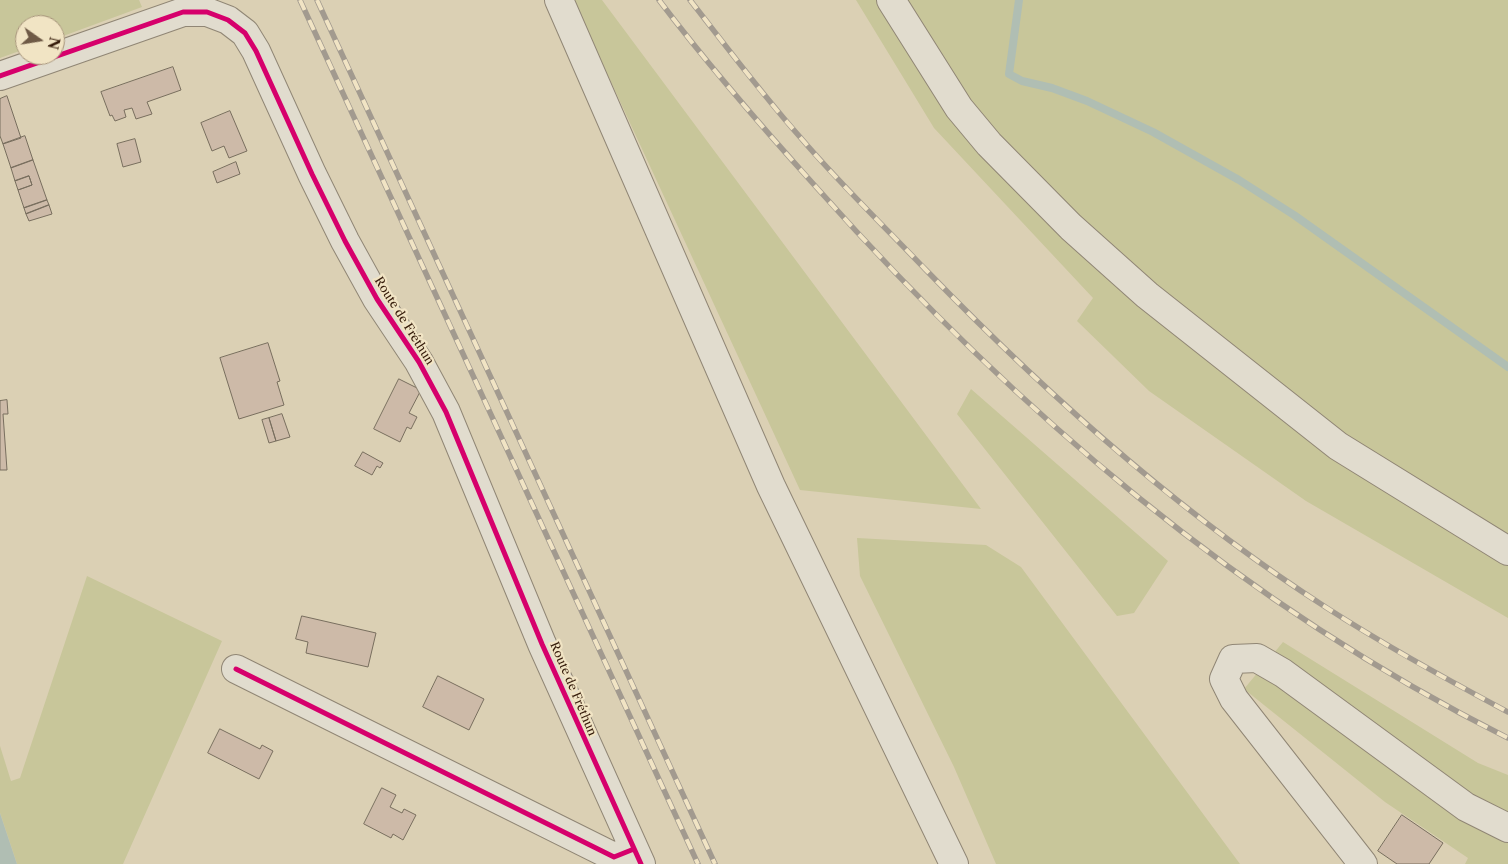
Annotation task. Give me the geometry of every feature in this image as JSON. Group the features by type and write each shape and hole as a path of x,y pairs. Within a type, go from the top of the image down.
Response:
{"street":[{"path":"559,0 771,486 954,864"},
{"path":"891,0 959,108 989,144 1071,227 1147,295 1338,446 1508,551"},
{"name":"Route de Fréthun","path":"0,76 175,7 201,11 228,20 245,33 256,51 345,241 377,298 419,362 446,412 552,668 637,857"},
{"path":"1363,864 1234,700 1224,679 1233,660 1256,658 1283,672 1466,806 1508,828"},
{"path":"236,669 614,857 637,857"}],"shaded area":[{"path":"0,0 139,0 142,7 65,35 65,15 15,15 15,53 0,58"},
{"path":"573,0 602,0 981,509 800,490"},
{"path":"856,0 1508,0 1508,618 1306,501 1149,391 1077,321 1093,298 934,128"},
{"path":"971,389 1168,561 1134,613 1117,616 957,414"},
{"path":"857,538 986,545 1021,567 1240,864 996,864 954,767 860,576"},
{"path":"87,576 222,641 123,864 17,864 0,813 0,746 11,781 20,778"},
{"path":"1283,642 1478,763 1508,775 1508,864 1465,864 1468,858 1385,802 1244,689"},
{"path":"0,813 17,864 0,864"}],"building":[{"path":"173,67 181,90 147,102 152,114 136,119 132,108 124,110 126,117 115,121 112,115 110,116 101,92"},
{"path":"7,96 21,138 3,144 0,136 0,99"},
{"path":"230,111 247,151 229,158 224,146 212,151 201,123"},
{"path":"25,136 33,160 11,168 3,144"},
{"path":"135,139 141,162 123,167 117,144"},
{"path":"33,160 47,200 24,208 18,190 32,185 29,176 15,181 11,168"},
{"path":"236,162 240,174 217,183 213,172"},
{"path":"29,176 32,185 18,190 15,181"},
{"path":"47,200 49,205 26,214 24,208"},
{"path":"49,205 52,214 29,221 26,214"},
{"path":"268,343 280,381 277,382 284,405 239,419 220,358"},
{"path":"399,379 421,390 409,413 417,417 411,429 407,427 400,442 374,429"},
{"path":"7,400 8,414 3,414 7,470 0,470 0,401"},
{"path":"282,414 290,437 276,441 269,418"},
{"path":"269,418 276,441 269,443 262,420"},
{"path":"363,452 383,463 380,468 377,466 372,475 355,466"},
{"path":"302,616 376,633 368,667 306,653 308,642 296,639"},
{"path":"438,676 484,699 469,730 423,707"},
{"path":"220,729 260,749 262,745 273,751 259,779 208,753"},
{"path":"382,788 396,795 390,807 402,813 404,809 416,815 403,840 393,834 391,838 364,824"},
{"path":"1402,815 1443,843 1429,864 1397,864 1378,851"}],"waterway":[{"path":"1019,0 1009,74 1022,81 1052,88 1087,101 1153,132 1239,180 1294,215 1508,367"}],"railway":[{"path":"300,0 698,864"},
{"path":"317,0 715,864"},
{"path":"659,0 756,119 893,270 971,349 1052,424 1137,496 1224,564 1315,627 1410,685 1508,738"},
{"path":"690,0 771,104 846,187 1018,362 1116,450 1219,533 1327,608 1416,662 1508,712"}],"cycle path":[{"path":"0,76 183,12 207,12 228,20 245,33 256,51 345,241 377,299 419,362 446,412 542,644 641,864"},
{"path":"236,669 614,857 634,849"}]}
